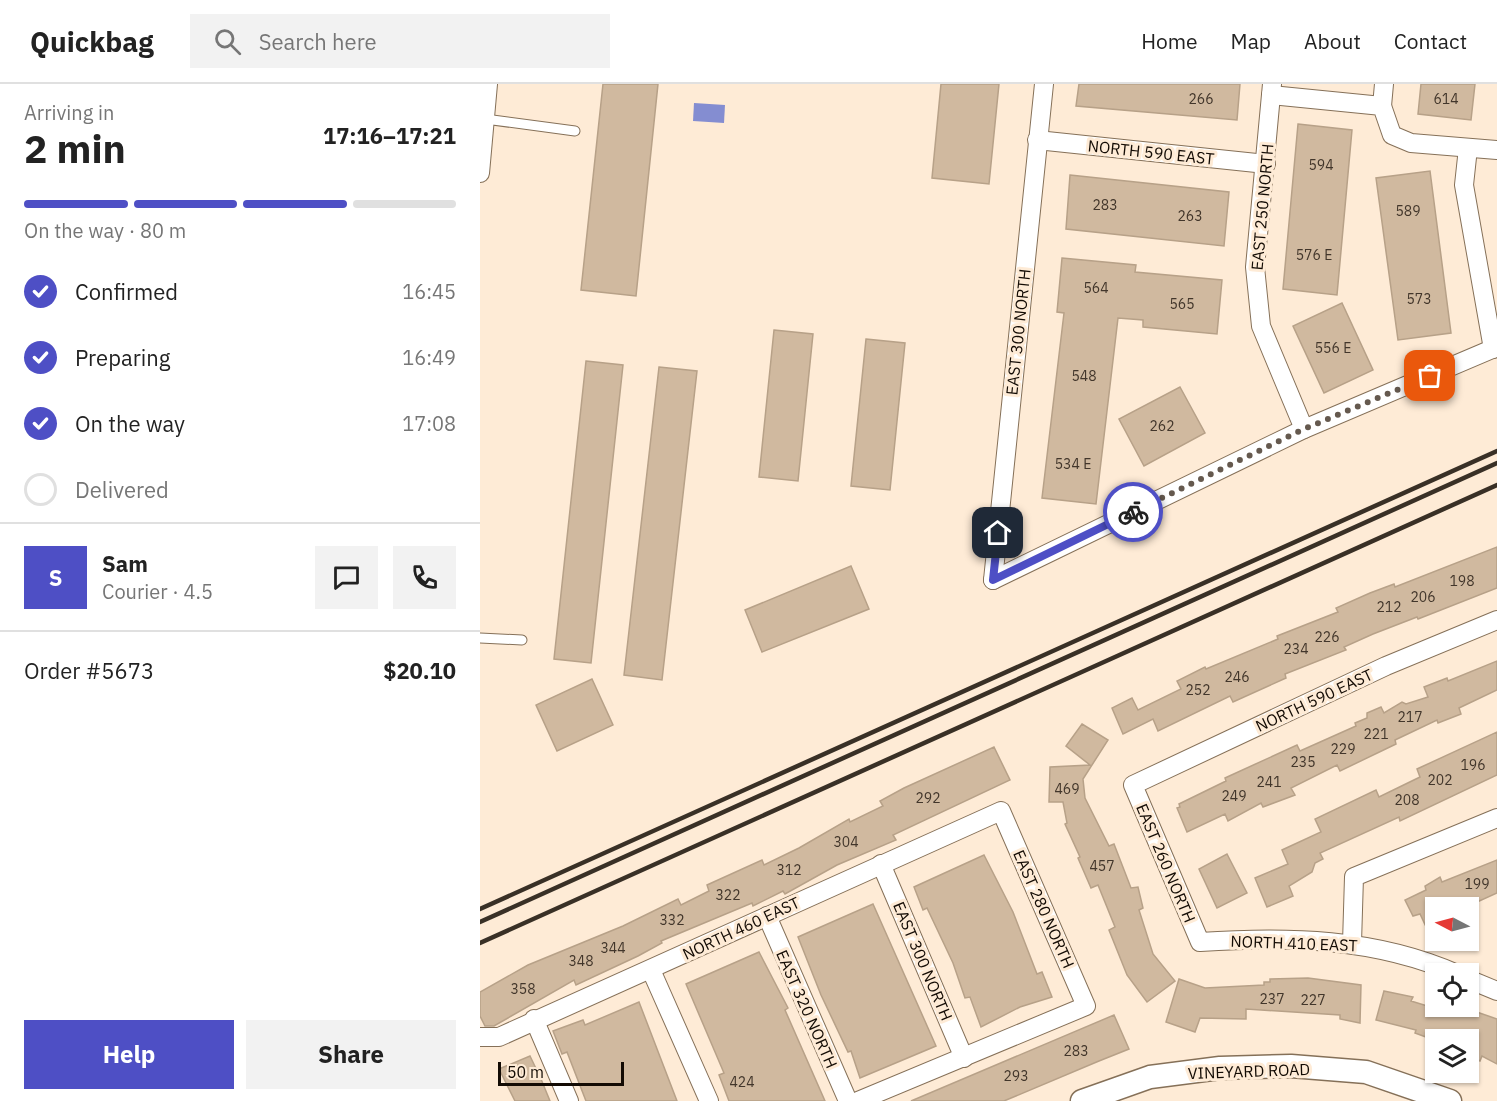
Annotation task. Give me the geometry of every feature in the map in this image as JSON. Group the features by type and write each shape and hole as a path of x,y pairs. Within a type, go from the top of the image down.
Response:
{"street":[{"path":"480,173 488,84"},
{"name":"EAST 300 NORTH","path":"1044,84 993,580 1304,429"},
{"path":"1384,84 1382,106 1392,135 1411,143 1497,150"},
{"path":"1272,90 1382,106"},
{"name":"EAST 250 NORTH","path":"1272,90 1255,267 1261,326 1304,429"},
{"name":"NORTH 590 EAST","path":"1037,140 1266,164"},
{"path":"1304,429 1495,348 1464,185 1468,148"},
{"name":"NORTH 590 EAST","path":"1133,785 1386,666 1497,620"},
{"name":"EAST 260 NORTH","path":"1133,785 1200,942"},
{"name":"NORTH 460 EAST","path":"480,1037 499,1037 534,1019 651,970 1001,811"},
{"name":"EAST 280 NORTH","path":"964,1058 1086,1006 1001,811"},
{"path":"1352,943 1354,878 1497,818"},
{"name":"EAST 300 NORTH","path":"881,864 964,1058"},
{"name":"EAST 320 NORTH","path":"767,916 848,1101"},
{"name":"NORTH 410 EAST","path":"1200,942 1249,939 1352,943 1432,963"},
{"path":"651,970 709,1101"},
{"path":"1479,984 1497,991"},
{"path":"534,1019 569,1101"},
{"path":"858,1101 964,1058"},
{"name":"VINEYARD ROAD","path":"1082,1101 1150,1077 1220,1068 1291,1066 1366,1072 1450,1101"}],"lane":[{"path":"485,119 575,130"},
{"path":"480,638 522,640"}],"water":[{"path":"694,103 725,105 724,123 693,121"}],"building":[{"path":"603,84 658,84 636,296 581,290"},
{"path":"941,84 999,84 989,184 932,178"},
{"path":"1079,84 1240,84 1237,120 1076,106"},
{"path":"1421,84 1475,84 1471,120 1418,114"},
{"path":"1298,124 1352,130 1337,295 1283,289"},
{"path":"1430,171 1451,333 1398,340 1376,178"},
{"path":"1070,175 1229,192 1224,246 1066,229"},
{"path":"1062,258 1136,265 1135,272 1222,280 1217,334 1143,327 1143,320 1118,318 1096,504 1042,498 1064,313 1057,312"},
{"path":"1342,303 1373,370 1324,393 1293,326"},
{"path":"774,330 813,334 798,481 759,477"},
{"path":"866,339 905,343 890,490 851,486"},
{"path":"586,361 623,365 591,663 554,659"},
{"path":"659,367 697,371 662,680 624,675"},
{"path":"1180,387 1205,433 1144,466 1119,419"},
{"path":"1497,547 1497,588 1373,634 1344,647 1346,650 1285,674 1286,678 1233,702 1230,696 1158,731 1153,719 1123,734 1112,708 1132,698 1138,710 1181,689 1177,681 1205,667 1206,669 1278,639 1277,636 1338,612 1336,608 1370,593 1394,584 1395,587"},
{"path":"851,566 869,609 762,652 745,610"},
{"path":"1497,661 1497,690 1459,708 1461,714 1438,723 1437,720 1395,740 1396,744 1340,771 1337,765 1291,788 1295,795 1263,807 1261,803 1228,821 1225,814 1187,832 1177,808 1180,807 1179,804 1226,781 1225,778 1297,745 1300,751 1356,726 1355,723 1367,718 1367,713 1381,707 1384,713 1402,702 1406,704 1428,697 1424,687 1447,678 1448,681"},
{"path":"592,679 613,725 557,751 536,705"},
{"path":"1082,724 1108,740 1083,779 1085,798 1109,846 1114,844 1131,888 1138,887 1143,908 1139,910 1153,954 1175,981 1147,1002 1127,975 1109,930 1115,927 1098,885 1091,888 1065,824 1067,823 1063,802 1049,802 1050,767 1090,765 1066,746"},
{"path":"1497,732 1497,775 1400,821 1399,817 1320,853 1323,859 1315,863 1312,872 1289,886 1293,896 1267,907 1255,878 1288,864 1282,850 1321,832 1315,819 1376,790 1379,797 1420,777 1417,769"},
{"path":"994,747 1010,780 893,835 896,840 837,865 785,894 783,891 753,906 752,903 661,941 662,943 638,956 576,985 574,980 494,1026 485,1026 480,1016 480,992 528,965 623,926 678,899 681,905 709,891 707,885 762,860 764,865 849,819 850,822 883,806 880,801 904,788"},
{"path":"1227,854 1247,893 1217,908 1199,869"},
{"path":"984,855 1013,912 1037,974 1042,972 1052,997 1020,1007 981,1027 970,997 965,998 953,963 927,908 923,910 914,887"},
{"path":"1497,860 1497,893 1479,901 1479,897 1425,897 1425,925 1420,914 1413,916 1405,900 1426,890 1425,886 1440,877 1442,882"},
{"path":"873,904 936,1046 860,1078 851,1051 848,1052 821,995 798,937"},
{"path":"759,952 788,1008 785,1010 825,1101 729,1101 719,1075 724,1073 686,984"},
{"path":"1308,978 1361,985 1360,1023 1340,1019 1340,1015 1246,1009 1246,1019 1200,1018 1195,1032 1166,1022 1179,979 1205,988 1264,985 1264,982 1270,982 1270,979"},
{"path":"1384,991 1413,997 1411,1001 1425,1005 1425,1017 1479,1017 1479,1013 1497,1019 1497,1064 1482,1056 1479,1061 1479,1029 1425,1029 1425,1037 1415,1033 1416,1030 1376,1020"},
{"path":"639,1002 677,1101 586,1101 567,1052 562,1054 553,1031 583,1020 585,1025"},
{"path":"1114,1015 1129,1049 1004,1101 911,1101"},
{"path":"530,1056 550,1101 515,1101 499,1069"}],"railway":[{"path":"480,909 1497,451"},
{"path":"480,922 1497,463"},
{"path":"480,943 1497,485"}],"way so far":[{"path":"1133,512 1304,429 1430,376"}],"route":[{"path":"998,533 993,580 1133,512"}]}
